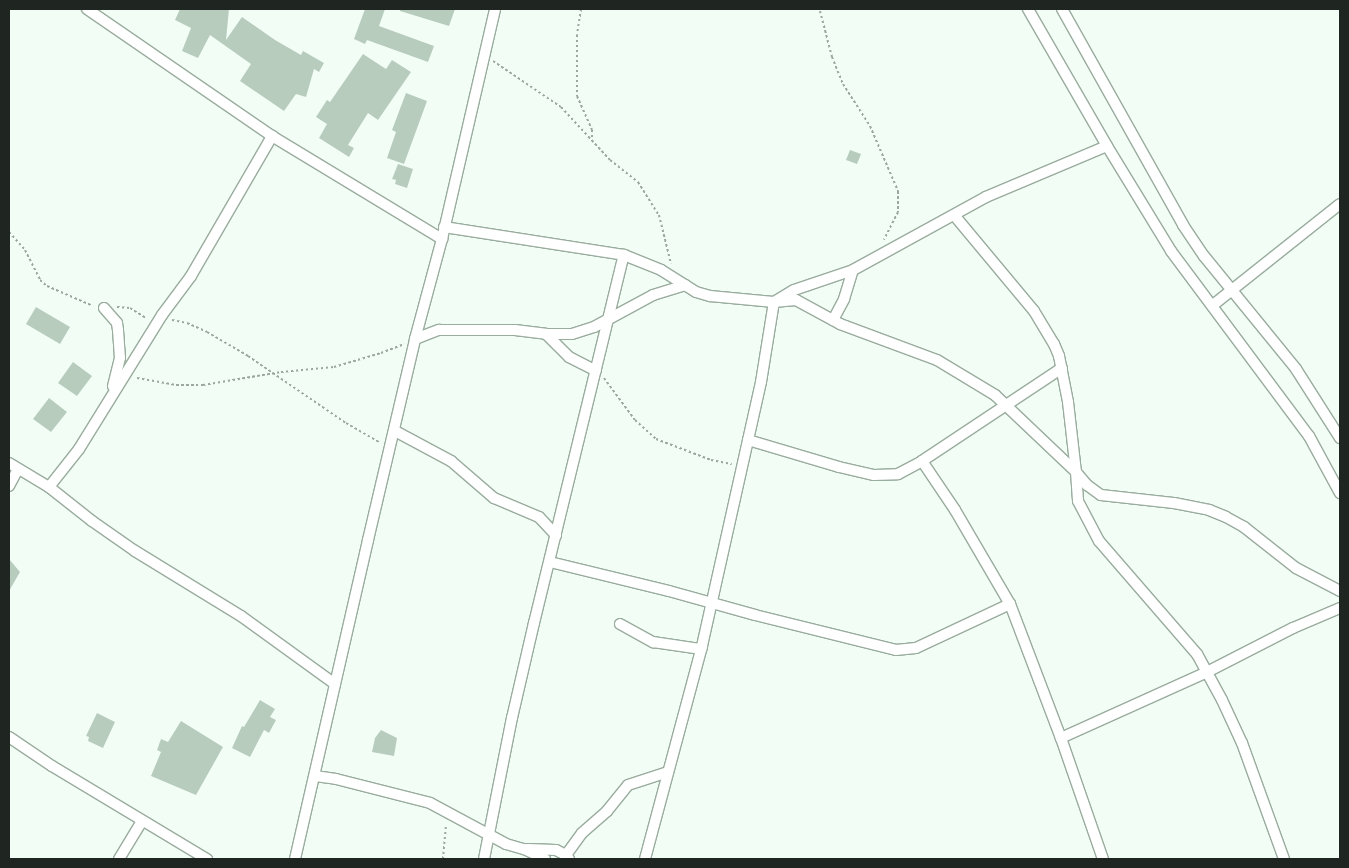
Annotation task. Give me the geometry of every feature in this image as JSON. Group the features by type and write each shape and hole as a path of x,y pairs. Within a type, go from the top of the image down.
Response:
{"street":[{"path":"87,9 272,136 442,239"},
{"path":"295,859 316,776 335,684 415,339 442,239 494,9"},
{"path":"1028,9 1106,146 1171,251 1309,436 1340,493"},
{"path":"1062,9 1183,225 1232,291 1296,369 1340,438"},
{"path":"49,487 78,449 159,320 198,265 272,136"},
{"path":"645,859 701,649 710,602 761,382 774,302 794,290 853,270 877,255 986,197 1106,146"},
{"path":"1213,305 1340,204"},
{"path":"954,215 1034,311 1054,344 1062,368 1078,501 1099,541 1186,639 1207,672 1242,743 1284,859"},
{"path":"444,227 624,255 661,270 685,285 710,296 774,302 796,300 833,320 937,360 995,395 1076,472 1087,486 1101,495 1174,502 1209,510 1236,522 1296,568 1340,591"},
{"path":"484,859 512,718 624,255"},
{"path":"833,320 844,299 853,270"},
{"path":"415,339 439,330 514,330 558,335 582,331 653,295 685,285"},
{"path":"104,308 117,323 118,330 120,358 111,396"},
{"path":"546,334 569,357 596,371"},
{"path":"748,440 839,468 874,475 898,474 922,461 1062,368"},
{"path":"394,431 451,461 494,498 539,517 556,535"},
{"path":"922,461 954,510 1010,604 1061,738 1103,859"},
{"path":"9,463 49,487 99,526 241,616 335,684"},
{"path":"9,486 18,469"},
{"path":"550,562 896,650 916,648 1010,604"},
{"path":"1061,738 1207,672 1293,628 1340,608"},
{"path":"620,624 653,642 701,649"},
{"path":"9,736 142,821 207,859"},
{"path":"524,849 556,850 568,857 582,833 607,811 628,785 668,772"},
{"path":"316,776 336,778 430,803 446,809 506,844 524,849 545,859"},
{"path":"119,859 142,821"}],"path":[{"path":"582,9 577,35 577,96 592,130 592,140"},
{"path":"820,11 832,57 842,84 870,126 898,191 898,212 877,255"},
{"path":"484,52 501,68 561,107 610,160 638,182 650,198 664,232 674,279"},
{"path":"9,232 24,250 40,280 83,302 104,308 126,307 147,319 187,323 207,332 391,449"},
{"path":"124,376 176,385 203,385 272,374 334,367 382,353 415,339"},
{"path":"596,371 614,389 635,420 656,439 711,460 741,466"},
{"path":"443,859 446,809"}],"building":[{"path":"180,9 229,9 226,40 242,17 301,55 303,51 324,63 319,72 314,69 306,97 296,94 284,111 240,81 251,64 210,35 198,58 182,51 191,28 175,20"},
{"path":"365,9 385,9 379,26 434,46 428,62 367,40 365,44 354,39"},
{"path":"400,9 455,9 449,26 400,11"},
{"path":"363,54 386,69 392,60 411,72 378,120 368,113 348,145 354,148 349,157 319,138 327,124 316,117 327,100 330,102"},
{"path":"406,93 427,101 404,164 387,158 396,132 392,130"},
{"path":"850,150 861,154 857,164 846,160"},
{"path":"398,164 413,169 407,188 395,184 396,180 392,179"},
{"path":"36,307 70,327 60,344 26,324"},
{"path":"73,362 92,376 77,396 58,383"},
{"path":"49,398 67,412 51,432 33,419"},
{"path":"9,559 20,572 9,591"},
{"path":"260,700 275,709 270,717 276,720 269,733 264,730 250,757 232,748 242,726 244,727"},
{"path":"97,713 115,722 103,748 88,741 89,737 86,736"},
{"path":"181,721 223,747 196,795 151,776 161,752 157,750 161,739 168,742"},
{"path":"381,730 397,738 394,756 372,752 375,738"}]}
